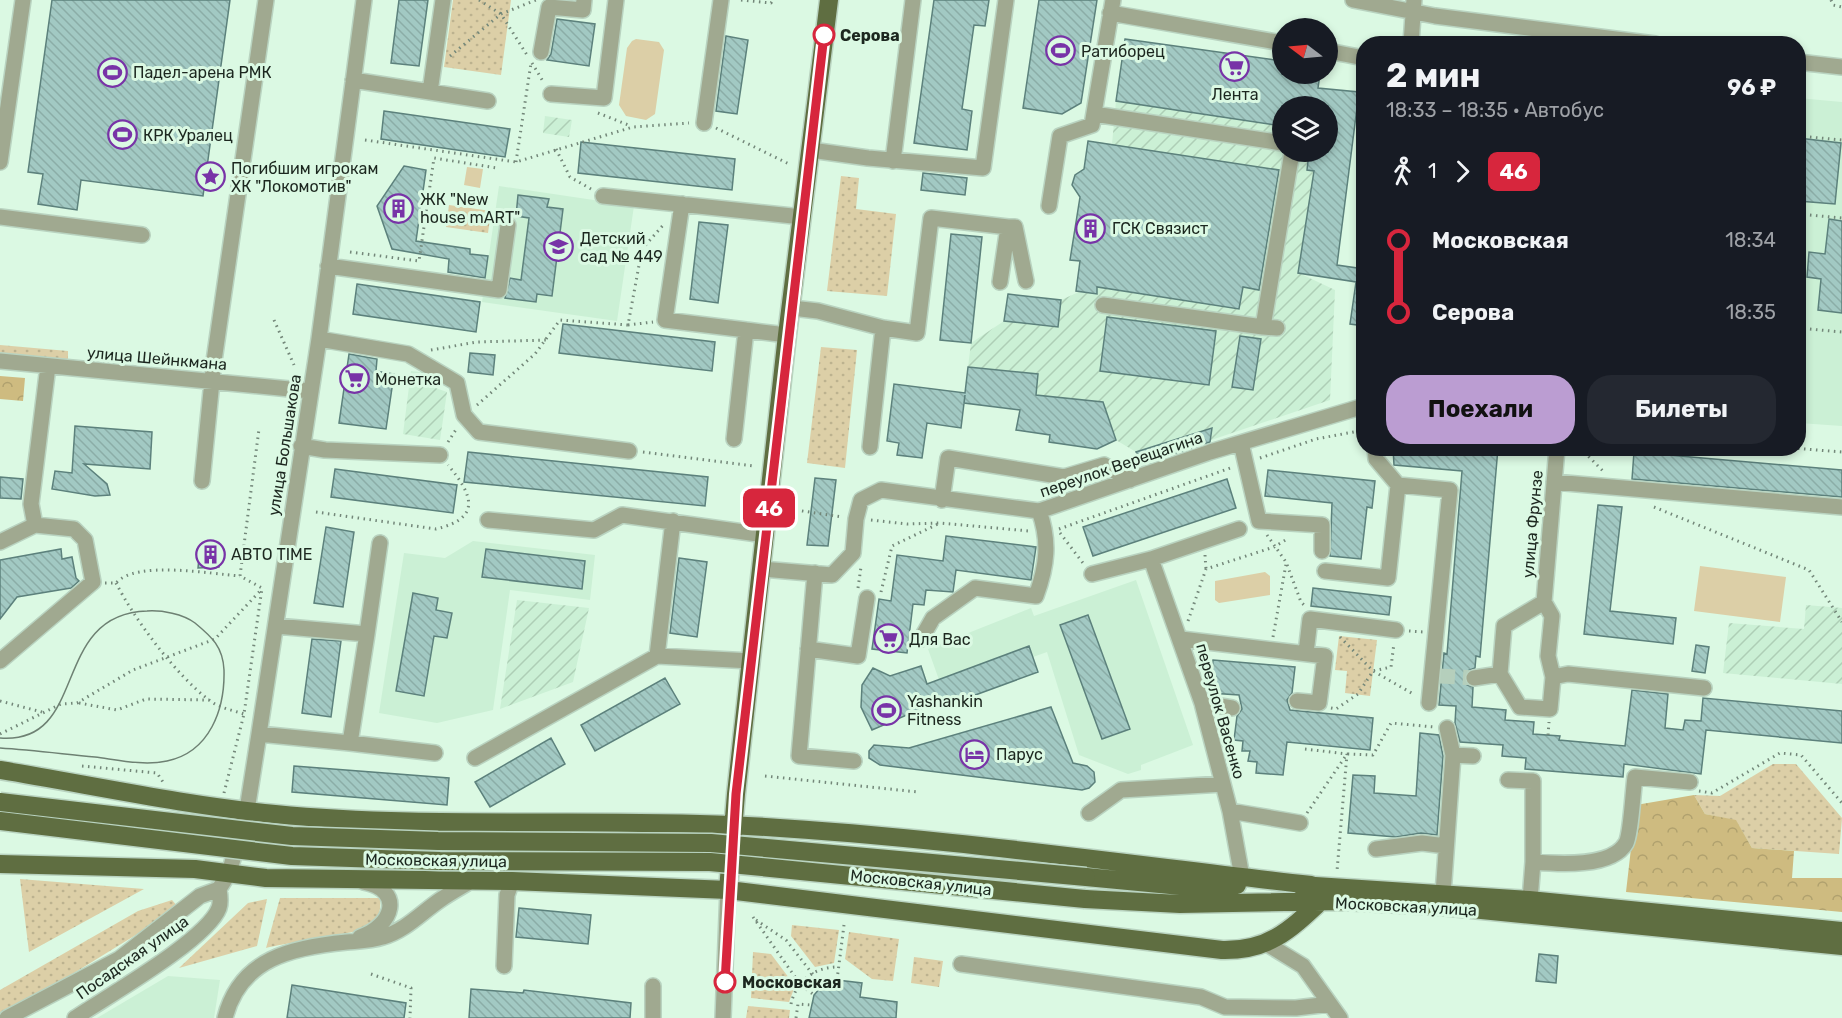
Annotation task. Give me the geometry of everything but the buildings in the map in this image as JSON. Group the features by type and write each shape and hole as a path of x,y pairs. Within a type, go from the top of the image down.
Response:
{"main road":[{"path":"728,890 733,825 787,335 829,0"},
{"path":"0,770 247,810 435,822 733,825 871,836 1184,869 1311,885"},
{"name":"Московская улица","path":"0,802 292,836 438,842 711,843 1181,886 1311,885 1443,894 1529,908 1842,946"},
{"name":"Московская улица","path":"0,821 292,856 440,861 710,862 1085,899 1180,904 1321,901 1529,908 1842,932"},
{"name":"Московская улица","path":"0,864 126,866 229,873 266,878 512,881 728,890 1222,950 1242,950 1268,944"},
{"path":"1268,944 1298,923 1321,901"}],"street":[{"path":"0,162 4,120 23,0"},
{"path":"202,481 212,381 266,0"},
{"name":"улица Большакова","path":"219,890 229,873 247,810 260,734 301,446 319,339 364,0"},
{"path":"430,92 442,0"},
{"path":"536,57 549,7 583,10 584,0"},
{"path":"551,94 604,98 616,0"},
{"path":"704,123 721,0"},
{"path":"893,160 913,0"},
{"path":"811,150 983,168 1006,0"},
{"path":"1353,0 1414,5 1606,36"},
{"path":"1412,36 1414,5"},
{"path":"1049,206 1060,136 1092,125 1111,6 1272,41"},
{"path":"1338,53 1356,56"},
{"path":"1806,63 1842,67"},
{"path":"353,81 488,101"},
{"path":"1094,114 1272,141"},
{"path":"1103,305 1270,327 1291,162"},
{"path":"603,196 802,217"},
{"path":"682,204 665,320 787,335"},
{"path":"0,218 142,235"},
{"path":"792,308 818,311 883,328 917,333 931,218 1015,227 1026,281"},
{"path":"328,266 456,279 500,290 508,225"},
{"path":"1000,282 1008,226"},
{"path":"870,447 883,328"},
{"path":"734,439 746,330"},
{"path":"319,339 408,354 457,383 464,415 480,432 629,451"},
{"name":"улица Шейнкмана","path":"0,361 310,391"},
{"path":"35,525 31,504 48,366"},
{"name":"переулок Верещагина","path":"761,569 832,575 852,553 861,500 881,490 942,500 1039,511 1241,443 1356,408"},
{"path":"1241,443 1259,522 1322,525 1322,551"},
{"path":"301,446 325,450 440,454"},
{"path":"1376,456 1398,485 1450,490 1436,633 1436,676 1429,703"},
{"name":"улица Фрунзе","path":"1500,674 1520,707 1550,709 1553,677 1548,656 1552,616 1544,602 1556,456"},
{"path":"942,500 948,458 1064,477 1104,465 1130,480"},
{"path":"1554,482 1842,507"},
{"path":"1325,571 1388,578 1398,485"},
{"path":"921,639 933,618 975,588 1036,596 1046,570 1047,533 1039,511"},
{"path":"488,520 594,530 622,515 765,535"},
{"path":"657,656 673,521"},
{"path":"0,542 35,525 74,529 85,540 93,582 0,661"},
{"path":"1092,574 1151,559 1239,529"},
{"path":"350,743 380,543"},
{"name":"переулок Васенко","path":"1151,559 1202,703 1230,811 1242,877"},
{"path":"815,573 799,756 854,761"},
{"path":"808,649 858,656 867,598"},
{"path":"1474,678 1500,674 1504,626 1544,602"},
{"path":"1306,654 1310,619 1396,630"},
{"path":"276,626 367,634"},
{"path":"1181,639 1325,656 1319,703 1297,701"},
{"path":"475,758 657,656 751,662"},
{"path":"1553,677 1568,674 1704,688"},
{"path":"1202,703 1232,708"},
{"path":"1443,894 1453,755 1447,728"},
{"path":"260,734 435,753"},
{"path":"1453,755 1473,756"},
{"path":"1533,862 1559,864 1611,858 1627,842 1635,777 1690,782"},
{"path":"1508,780 1533,781 1533,862 1529,908"},
{"path":"1089,813 1121,790 1223,784"},
{"path":"1230,811 1300,823"},
{"path":"1376,849 1422,843 1446,846"},
{"path":"345,942 370,934 380,926 390,905 390,897 384,889 355,880"},
{"path":"225,1018 230,999 239,986 274,957 290,951 382,937 407,926 441,898 471,881"},
{"path":"504,966 507,895 512,881"},
{"name":"Посадская улица","path":"8,1018 119,959 200,897 219,890 220,907 208,926 172,954 75,1018"},
{"path":"723,1018 728,890"},
{"path":"1268,944 1303,966 1340,1018"},
{"path":"961,964 1201,997 1224,1012 1330,1004"},
{"path":"653,986 653,1018"}],"path":[{"path":"479,0 501,14 536,57 551,94"},
{"path":"432,71 501,14 537,0"},
{"path":"741,0 771,3 773,0"},
{"path":"1831,0 1833,5 1842,7"},
{"path":"516,162 536,57"},
{"path":"592,111 633,127"},
{"path":"365,140 516,162 633,127 704,123 789,164"},
{"path":"1806,137 1842,141"},
{"path":"556,149 570,177 603,196"},
{"path":"350,252 419,261 434,158 497,168"},
{"path":"628,325 642,249 682,204"},
{"path":"1806,215 1842,218"},
{"path":"274,320 294,365"},
{"path":"316,512 436,529 456,524 467,514 470,504 468,493 440,454 464,415 535,354 560,320 628,325 665,320"},
{"path":"1806,329 1842,333"},
{"path":"408,354 477,342 547,340"},
{"path":"240,576 259,429"},
{"path":"1258,459 1316,439 1356,432"},
{"path":"1806,449 1842,452"},
{"path":"629,451 754,465"},
{"path":"1588,456 1619,488"},
{"path":"1649,505 1809,570 1842,622"},
{"path":"796,510 856,519"},
{"path":"867,598 881,592 892,546 940,523"},
{"path":"1181,639 1206,568 1275,547 1310,524"},
{"path":"1057,530 1092,574"},
{"path":"1271,649 1286,562"},
{"path":"93,582 116,583 122,577 148,570 240,576 262,588"},
{"path":"116,583 131,611 168,657 209,700 222,708 244,714"},
{"path":"77,703 133,670 214,639 262,588"},
{"path":"213,792 224,793 244,714 262,588"},
{"path":"1319,703 1336,709 1358,694 1373,671 1391,667 1396,630 1436,633"},
{"path":"0,734 61,704 77,703 117,710 146,699 209,700"},
{"path":"0,701 43,712"},
{"path":"1305,749 1373,755 1391,723 1447,728"},
{"path":"1690,782 1700,791 1712,793 1780,753 1801,755 1842,803"},
{"path":"1300,823 1347,754"},
{"path":"1338,871 1347,754"},
{"path":"77,766 157,773 166,787"},
{"path":"765,776 918,792"},
{"path":"814,995 800,984 753,917 786,940 822,986"},
{"path":"837,980 844,925"},
{"path":"791,1004 800,984 813,973 838,966"},
{"path":"371,974 411,988 410,1018"},
{"path":"796,1018 798,1004 811,1005"}],"shaded area":[{"path":"453,0 511,0 501,75 444,67"},
{"path":"636,39 659,42 664,50 655,114 646,120 626,116 619,105 627,48"},
{"path":"1806,99 1842,102 1842,426 1806,423"},
{"path":"1116,101 1272,124 1272,162 1308,162 1307,170 1314,171 1299,273 1335,290 1330,400 1143,463 1136,452 1116,440 1103,402 1036,395 1038,374 968,367 971,343 1004,321 1058,327 1061,300 1081,291 1082,285 1077,284 1080,261 1070,260 1080,196 1074,190 1073,180 1084,169 1088,141 1112,144"},
{"path":"545,116 572,120 569,137 543,133"},
{"path":"467,167 483,169 480,188 464,185"},
{"path":"841,176 859,178 856,209 896,214 887,296 827,291"},
{"name":"Детский сад № 449","path":"499,186 634,206 617,321 482,302"},
{"path":"449,205 491,211 488,233 446,227"},
{"path":"0,345 68,351 68,362 0,357"},
{"path":"821,347 857,350 845,468 807,463"},
{"path":"411,371 428,373 427,385 447,392 440,440 403,434"},
{"path":"473,541 595,555 590,600 510,590 493,710 437,723 379,713 404,553 445,558"},
{"path":"1700,566 1786,577 1780,622 1694,611"},
{"path":"1265,572 1270,576 1270,595 1219,603 1215,600 1215,581"},
{"path":"1136,580 1193,745 1141,765 1141,770 1128,774 1079,755 1047,652 1033,657 1038,672 948,705 928,649 1031,608 1034,616"},
{"path":"517,600 589,608 573,682 500,709"},
{"path":"1806,605 1842,608 1842,684 1723,673 1729,623 1804,629"},
{"path":"1339,636 1377,640 1370,696 1345,693 1347,671 1335,670"},
{"path":"1773,764 1796,764 1842,818 1839,854 1752,848 1736,821 1705,814 1694,795 1720,796"},
{"path":"20,879 144,889 29,952"},
{"path":"280,898 380,898 380,907 379,914 369,927 266,948"},
{"path":"267,899 257,946 179,968 248,903"},
{"path":"172,900 178,907 152,925 22,1005 0,1014 0,990 138,911"},
{"path":"792,925 839,930 834,963 815,967 791,936"},
{"path":"849,932 899,939 893,981 872,979 845,959"},
{"path":"753,952 771,954 795,986 789,1002 751,998"},
{"path":"914,957 943,961 939,987 911,983"},
{"path":"168,976 220,980 214,1018 97,1018"},
{"path":"748,1006 790,1010 789,1018 746,1018"}],"green space":[{"path":"0,376 25,378 23,401 0,399"},
{"path":"1694,795 1705,814 1736,820 1752,848 1794,851 1792,878 1842,878 1842,912 1626,892 1636,805"}],"tunnel":[{"path":"1440,676 1474,678"}],"tram line":[{"path":"0,738 28,735 47,722 60,702 81,654 95,633 116,618 147,611 178,615 195,623 207,633 219,649 223,662 224,685 218,714 204,739 182,756 167,761 140,763 0,748"}],"bus line":[{"name":"46","path":"725,982 728,890 736,794 787,335 824,35"}],"place":[{"name":"Серова","path":"824,35"},
{"name":"Ратиборец","path":"1060,51"},
{"name":"Лента","path":"1235,66"},
{"name":"Падел-арена РМК","path":"112,72"},
{"name":"КРК Уралец","path":"122,135"},
{"name":"Погибшим игрокам ХК \"Локомотив\"","path":"210,177"},
{"name":"ЖК \"New house mART\"","path":"399,208"},
{"name":"ГСК Связист","path":"1091,228"},
{"name":"Детский сад № 449","path":"559,247"},
{"name":"Монетка","path":"354,379"},
{"name":"АВТО TIME","path":"210,554"},
{"name":"Для Вас","path":"888,639"},
{"name":"Yashankin Fitness","path":"886,710"},
{"name":"Парус","path":"975,754"},
{"name":"Московская","path":"725,982"}]}
